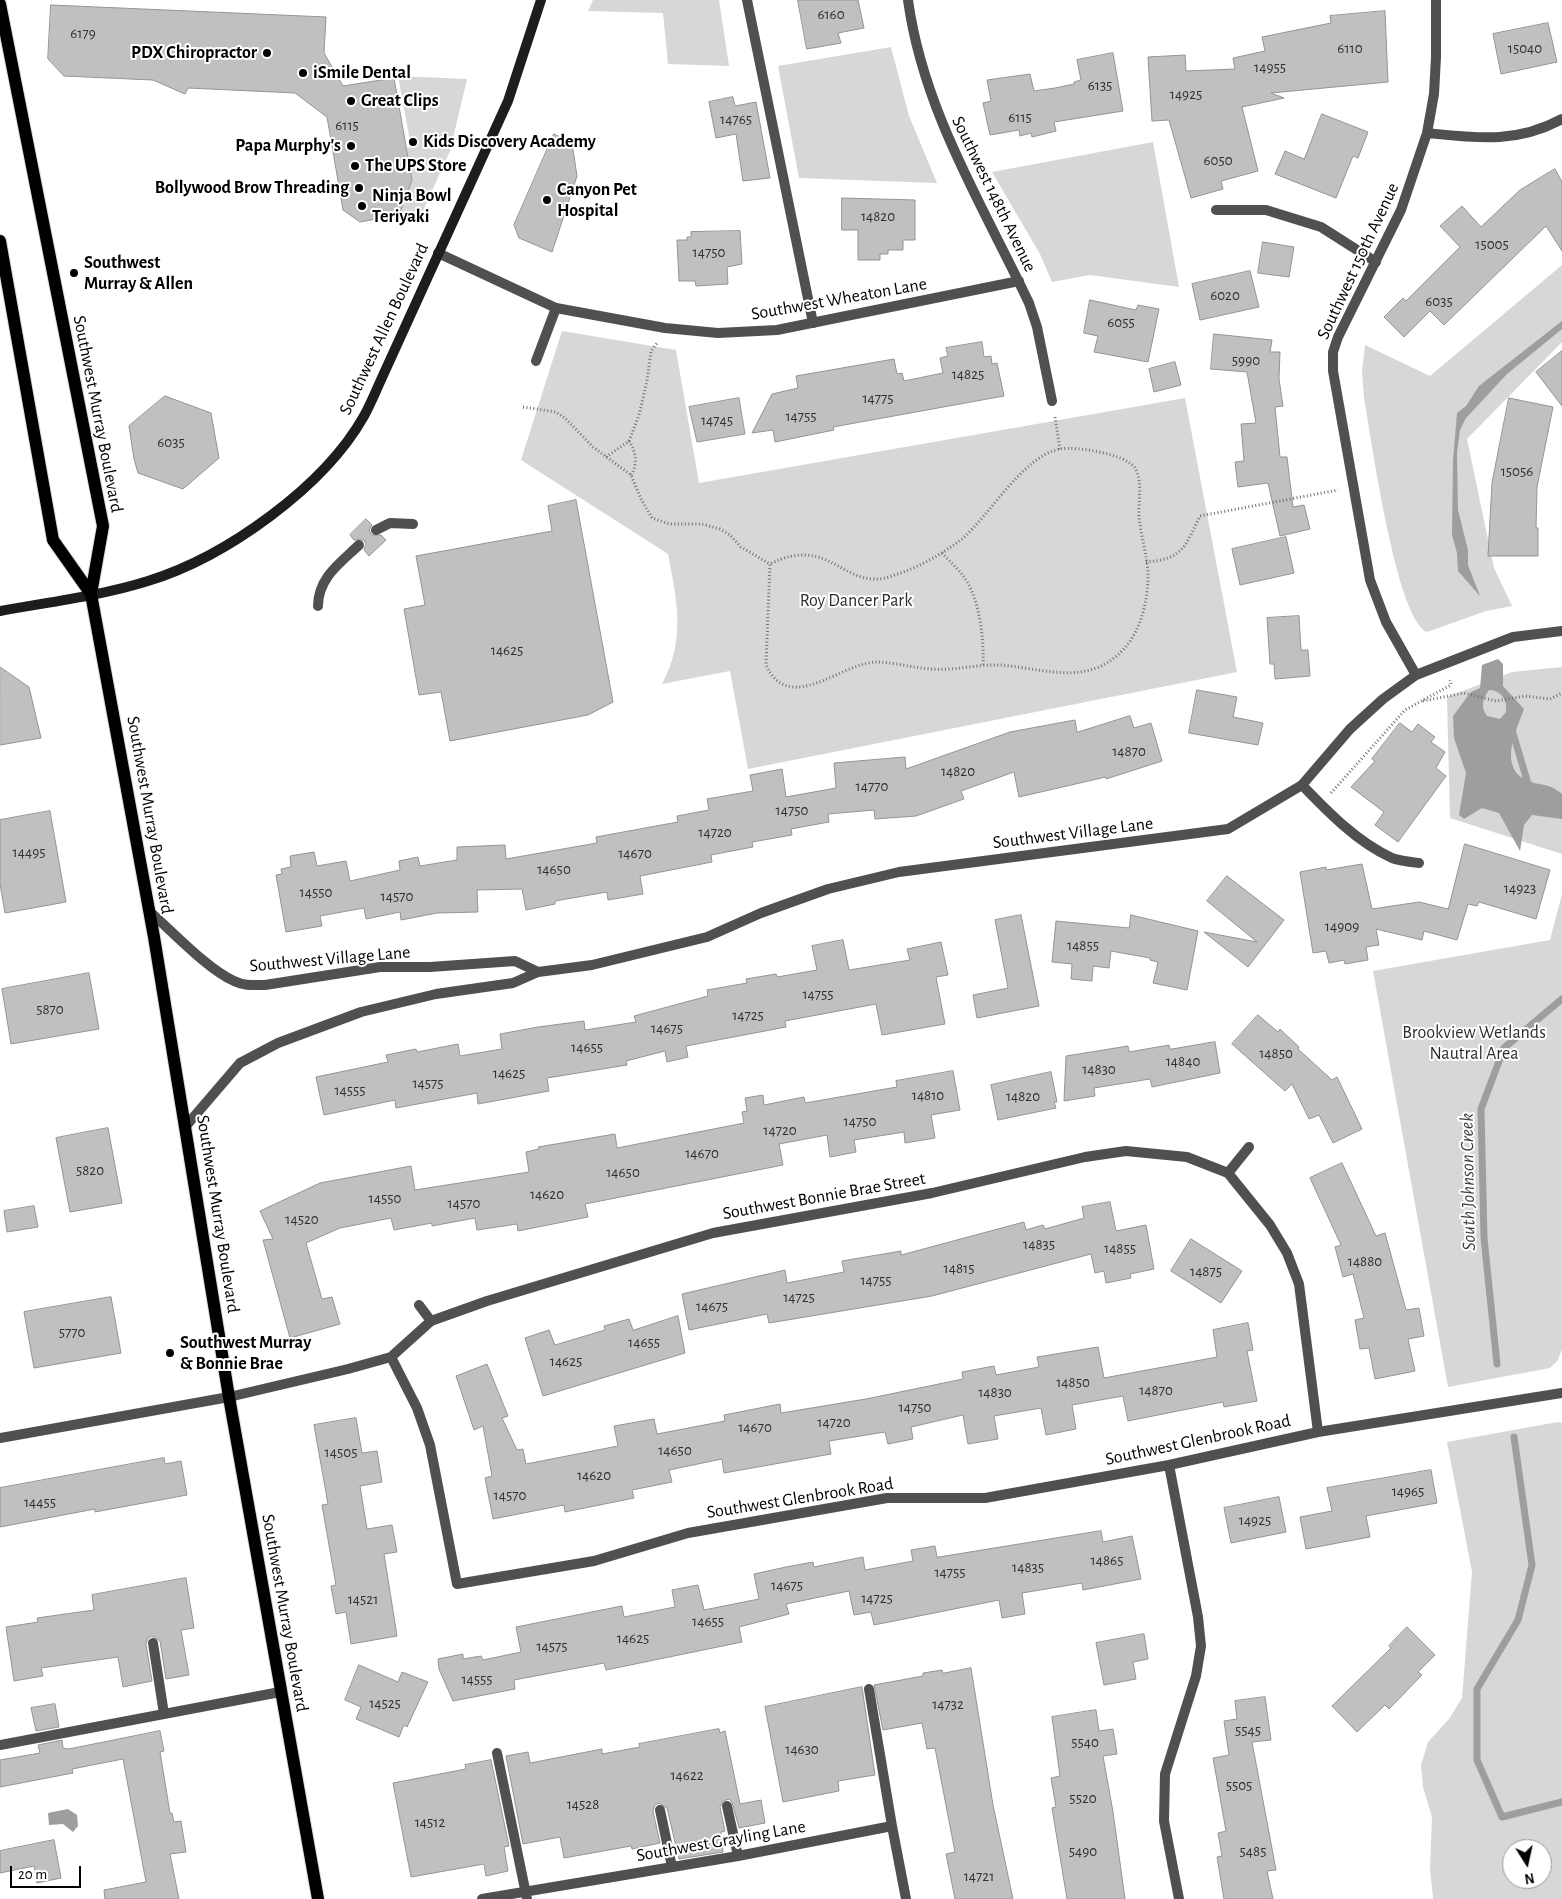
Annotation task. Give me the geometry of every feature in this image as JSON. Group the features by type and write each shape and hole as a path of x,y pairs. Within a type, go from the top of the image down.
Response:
{"main road":[{"name":"Southwest Murray Boulevard","path":"0,4 103,526 91,594 149,910 229,1397 318,1899"},
{"name":"Southwest Murray Boulevard","path":"0,241 53,540 91,594"}],"street":[{"name":"Southwest Allen Boulevard","path":"0,611 91,594 151,580 190,564 221,548 288,502 315,478 364,417 508,101 541,0"},
{"path":"747,0 813,323"},
{"name":"Southwest 148th Avenue","path":"908,0 911,20 934,105 955,156 1019,281 1037,328 1052,401"},
{"name":"Southwest 150th Avenue","path":"1416,675 1386,622 1370,580 1333,371 1333,352 1347,315 1376,262 1401,210 1427,133 1436,66 1436,0"},
{"path":"1427,133 1492,139 1544,129 1562,120"},
{"path":"1216,210 1266,210 1321,227 1376,262"},
{"name":"Southwest Wheaton Lane","path":"438,253 556,308 669,329 718,333 777,330 1019,281"},
{"path":"536,361 556,308"},
{"path":"376,530 390,523 413,524"},
{"path":"318,606 320,587 326,576 359,545"},
{"name":"Southwest Village Lane","path":"186,1126 240,1064 278,1043 362,1012 436,994 513,983 538,972 592,965 707,937 761,913 828,889 899,872 1228,829 1302,785 1350,729 1383,699 1416,675 1513,638 1562,631"},
{"path":"1302,785 1319,803 1357,836 1393,859 1419,863"},
{"name":"Southwest Village Lane","path":"149,910 219,972 235,982 249,985 265,985 380,967 515,961 538,972"},
{"path":"1228,1173 1249,1147"},
{"name":"Southwest Bonnie Brae Street","path":"0,1438 229,1397 392,1357 431,1321 487,1301 713,1233 932,1193 1085,1157 1126,1151 1187,1157 1228,1173 1270,1225 1287,1253 1299,1284 1318,1432"},
{"path":"419,1305 431,1321"},
{"name":"Southwest Glenbrook Road","path":"392,1357 417,1408 430,1445 457,1584 594,1561 688,1533 887,1498 985,1498 1169,1465 1318,1432 1562,1392"},
{"path":"1169,1465 1198,1616 1201,1646 1196,1676 1165,1774 1164,1821 1179,1899"},
{"path":"153,1643 164,1714"},
{"path":"869,1688 906,1899"},
{"path":"0,1745 280,1692"},
{"path":"497,1753 526,1895"},
{"path":"727,1806 738,1856"},
{"path":"660,1810 672,1867"},
{"name":"Southwest Grayling Lane","path":"482,1899 526,1895 892,1826"}],"path":[{"path":"606,457 629,441 641,406 651,351 669,329"},
{"path":"1052,401 1060,449"},
{"path":"523,406 556,412 606,457 631,475 641,499 652,518 669,524 702,524 720,529 730,535 741,547 770,564"},
{"path":"629,441 636,455 635,470 631,475"},
{"path":"1060,449 1110,454 1125,458 1134,467 1139,479 1139,516 1148,580 1143,616 1134,636 1119,655 1084,672 1067,673 983,665 947,670 929,670 877,662 859,664 811,686 786,686 770,674 766,665 770,564 797,554 816,555 866,580 885,579 942,554 980,521 1031,464 1060,449"},
{"path":"1146,562 1170,558 1179,553 1200,516 1353,487"},
{"path":"942,554 966,579 975,600 983,648 983,665"},
{"path":"1319,803 1337,787 1405,710 1420,701 1464,694 1496,701 1525,696 1550,698 1562,693"}],"green space":[{"path":"593,0 719,0 729,66 668,64 663,13 588,11"},
{"path":"891,47 909,116 937,183 799,178 778,66"},
{"path":"398,76 467,79 450,151 417,224 399,215 412,180 407,148 411,147"},
{"path":"1153,142 1179,287 1090,275 1052,282 1040,254 992,172"},
{"path":"1562,265 1562,342 1467,439 1494,568 1512,606 1486,611 1427,632 1416,620 1405,596 1386,525 1364,398 1362,371 1365,345 1430,376"},
{"name":"Roy Dancer Park","path":"562,331 676,350 699,483 1185,398 1237,672 748,769 730,671 662,684 670,667 677,635 676,604 668,554 521,460"},
{"path":"1562,667 1562,854 1450,818 1447,697 1512,672"},
{"name":"Brookview Wetlands Nautral Area","path":"1562,894 1562,1349 1558,1360 1550,1368 1448,1387 1373,971 1550,940"},
{"path":"1558,1422 1562,1423 1562,1899 1433,1899 1430,1868 1432,1817 1423,1787 1421,1765 1428,1742 1449,1719 1462,1698 1472,1572 1447,1442"}],"shaded area":[{"path":"1562,321 1562,329 1507,374 1466,418 1460,430 1457,453 1458,510 1468,550 1468,565 1480,596 1458,571 1457,553 1452,535 1453,460 1457,413 1466,406 1479,386"},
{"path":"1498,659 1503,664 1503,686 1524,709 1512,747 1511,757 1513,766 1518,774 1526,780 1552,787 1562,794 1562,819 1532,815 1524,825 1520,851 1499,813 1482,808 1464,819 1459,815 1466,773 1454,738 1453,716 1471,692 1480,688 1482,665","holes":["1489,690 1493,690 1503,697 1506,704 1506,712 1500,719 1487,716 1484,709 1485,696"]},
{"path":"68,1809 77,1815 78,1826 73,1832 63,1824 49,1825 48,1813"}],"building":[{"path":"798,0 858,0 864,28 838,33 841,43 807,49"},
{"path":"51,5 326,17 324,53 343,86 394,78 412,180 399,215 360,222 343,210 327,117 295,93 188,88 185,94 153,80 64,76 48,59"},
{"path":"1385,11 1388,82 1271,93 1284,98 1242,107 1258,171 1221,181 1223,189 1191,198 1169,120 1152,121 1148,57 1185,55 1186,71 1235,69 1233,58 1265,51 1262,37 1331,23 1330,16"},
{"path":"1548,23 1557,62 1501,74 1493,34"},
{"path":"1113,53 1123,111 1054,122 1056,131 1032,137 1031,133 1020,136 1019,130 990,135 983,103 991,101 987,80 1030,74 1034,91 1074,84 1074,82 1081,80 1077,60"},
{"path":"733,97 735,106 756,102 770,178 743,181 736,134 716,138 709,102"},
{"path":"1322,114 1368,132 1358,158 1353,156 1336,198 1275,174 1285,151 1304,159"},
{"name":"Canyon Pet Hospital","path":"554,134 572,143 577,176 552,252 519,238 514,225"},
{"path":"1555,169 1562,182 1562,251 1546,226 1444,325 1430,311 1404,337 1384,317 1403,298 1406,301 1460,247 1440,226 1462,206 1481,227 1520,190"},
{"path":"842,198 915,200 915,240 903,240 903,250 888,250 888,254 880,254 880,260 858,260 858,230 842,230"},
{"path":"740,231 742,264 727,267 728,284 696,286 695,281 679,281 677,240 687,240 687,237 691,237 691,232"},
{"path":"1263,242 1294,247 1289,277 1258,273"},
{"path":"1250,271 1259,307 1200,320 1192,284"},
{"path":"1090,300 1136,310 1138,305 1159,309 1148,362 1094,352 1098,336 1084,333"},
{"path":"1214,334 1272,340 1270,352 1280,352 1279,379 1283,406 1275,407 1280,457 1287,457 1293,507 1304,505 1310,529 1280,536 1268,483 1238,487 1235,462 1244,461 1241,424 1256,423 1247,372 1211,369"},
{"path":"982,342 984,357 991,356 992,364 997,363 1004,396 833,427 834,430 775,442 773,430 752,433 772,394 798,388 796,376 894,359 897,374 902,373 904,381 943,373 940,358 948,356 946,348"},
{"path":"1562,351 1562,406 1536,372"},
{"path":"1175,362 1181,385 1154,392 1149,369"},
{"path":"165,396 211,413 219,458 183,489 138,473 134,459 129,426"},
{"path":"739,398 745,434 697,442 689,407"},
{"path":"1509,398 1553,407 1537,487 1536,528 1538,528 1538,556 1488,556 1492,483"},
{"path":"576,500 613,702 588,715 450,741 441,692 419,695 404,609 425,605 416,556 552,531 548,506"},
{"path":"366,519 372,525 369,530 372,535 381,535 386,540 369,556 364,550 366,544 364,540 354,540 350,535"},
{"path":"1286,537 1294,573 1240,585 1232,549"},
{"path":"1299,616 1301,650 1308,650 1310,676 1275,679 1274,664 1270,664 1267,618"},
{"path":"0,667 29,687 41,738 0,745"},
{"path":"1197,690 1237,697 1233,717 1263,723 1258,745 1189,733"},
{"path":"1130,716 1134,728 1151,723 1162,761 1106,779 1106,777 1019,797 1014,772 961,791 964,799 916,816 875,819 874,810 828,814 829,822 791,829 792,835 752,842 753,847 711,855 712,862 640,876 643,894 608,900 607,892 555,901 555,904 526,910 522,889 477,890 478,912 437,913 401,920 400,912 366,919 364,908 320,916 322,926 286,932 276,875 282,874 281,869 291,867 290,856 314,852 317,866 346,861 350,881 400,870 399,861 418,857 420,866 457,860 457,847 505,845 506,859 597,843 596,837 678,822 677,816 709,810 707,799 753,791 750,775 782,769 786,797 836,788 834,763 905,757 906,769 1010,732 1075,720 1077,732"},
{"path":"1400,723 1412,732 1418,724 1435,737 1431,742 1445,752 1436,768 1446,776 1398,842 1375,825 1384,812 1351,787 1375,761 1372,759"},
{"path":"50,811 66,902 5,913 0,884 0,820"},
{"path":"1465,844 1550,870 1536,919 1479,902 1477,906 1468,904 1457,940 1424,931 1422,940 1376,929 1379,945 1366,947 1368,960 1345,964 1344,960 1329,963 1326,951 1313,953 1300,872 1326,867 1326,870 1362,864 1372,909 1419,902 1448,909"},
{"path":"1227,876 1284,920 1248,967 1204,932 1257,942 1207,901"},
{"path":"1021,915 1039,1006 977,1018 973,995 1008,988 995,920"},
{"path":"1131,915 1198,931 1187,990 1153,983 1158,962 1150,960 1150,958 1111,951 1109,968 1093,966 1092,981 1071,979 1072,964 1052,962 1056,921 1129,928"},
{"path":"843,940 849,970 910,960 907,949 941,942 948,975 936,977 945,1024 882,1035 876,1004 785,1021 786,1027 686,1046 688,1057 667,1062 665,1051 626,1061 627,1065 547,1078 549,1091 478,1104 477,1093 396,1108 395,1100 324,1115 316,1077 388,1062 386,1055 416,1049 417,1052 458,1044 460,1056 502,1049 500,1034 538,1027 584,1021 585,1030 636,1022 634,1016 708,996 707,990 747,983 746,979 776,974 777,977 817,970 812,946"},
{"path":"89,973 99,1029 11,1044 2,989"},
{"path":"1258,1015 1278,1032 1280,1029 1299,1047 1298,1049 1332,1080 1337,1077 1362,1129 1333,1143 1319,1115 1309,1119 1292,1084 1285,1091 1232,1044"},
{"path":"1215,1042 1220,1073 1152,1087 1150,1079 1094,1088 1095,1096 1064,1101 1066,1056 1128,1046 1129,1052 1169,1045 1170,1049"},
{"path":"953,1071 960,1110 931,1115 935,1138 905,1143 904,1132 854,1140 856,1152 830,1157 827,1135 779,1144 783,1165 585,1204 588,1217 518,1231 517,1224 477,1230 475,1218 432,1226 432,1223 394,1230 391,1218 340,1228 306,1243 322,1299 332,1297 340,1324 290,1338 263,1240 273,1239 260,1211 320,1183 411,1166 415,1190 529,1172 526,1152 539,1149 538,1147 615,1134 617,1148 744,1123 742,1112 747,1111 745,1098 763,1095 764,1105 804,1097 805,1103 897,1087 896,1081"},
{"path":"1051,1072 1057,1102 1054,1102 1056,1108 998,1120 991,1085"},
{"path":"108,1128 122,1203 70,1212 56,1138"},
{"path":"1342,1163 1376,1236 1385,1233 1406,1310 1419,1308 1424,1336 1408,1339 1415,1371 1375,1379 1369,1348 1360,1349 1355,1320 1364,1318 1353,1274 1343,1277 1335,1247 1341,1245 1310,1178"},
{"path":"1110,1202 1116,1231 1146,1225 1154,1269 1130,1274 1131,1278 1106,1283 1104,1271 1095,1273 1091,1254 932,1296 769,1323 767,1314 689,1330 682,1294 785,1270 787,1283 844,1272 842,1261 901,1251 901,1255 1024,1222 1026,1230 1043,1225 1045,1229 1084,1218 1082,1207"},
{"path":"34,1206 38,1227 7,1232 4,1211"},
{"path":"1191,1239 1242,1271 1221,1303 1171,1271"},
{"path":"111,1297 121,1353 34,1368 24,1312"},
{"path":"678,1316 685,1353 543,1396 525,1338 549,1330 555,1345 605,1330 604,1326 629,1319 633,1330"},
{"path":"1248,1323 1253,1350 1247,1351 1257,1401 1224,1407 1223,1402 1128,1421 1123,1396 1072,1405 1076,1429 1046,1435 1041,1408 994,1416 998,1439 968,1444 963,1415 911,1427 913,1439 888,1444 885,1432 829,1441 831,1454 724,1473 722,1459 669,1470 672,1482 632,1490 634,1498 565,1512 564,1505 493,1519 485,1478 492,1476 483,1426 474,1430 456,1376 487,1364 508,1416 502,1418 517,1450 523,1449 526,1464 618,1446 614,1426 654,1419 657,1434 725,1421 724,1415 780,1404 781,1413 866,1399 963,1379 962,1372 994,1366 996,1375 1039,1367 1037,1357 1098,1347 1104,1378 1217,1357 1213,1330"},
{"path":"356,1418 362,1453 377,1451 382,1482 360,1486 367,1529 392,1525 397,1552 384,1554 397,1636 351,1644 346,1612 336,1614 331,1586 336,1585 322,1505 328,1504 314,1425"},
{"path":"164,1458 165,1464 181,1461 187,1495 95,1512 95,1509 0,1527 0,1488"},
{"path":"1431,1470 1437,1503 1366,1516 1370,1537 1306,1549 1300,1517 1332,1511 1327,1488"},
{"path":"1279,1497 1286,1532 1231,1543 1224,1508"},
{"path":"1101,1531 1103,1542 1132,1536 1141,1579 1083,1590 1082,1583 1022,1593 1025,1614 1002,1618 999,1600 874,1625 871,1612 854,1615 849,1591 786,1604 789,1614 739,1627 742,1642 606,1670 604,1663 514,1680 515,1689 453,1701 439,1669 438,1659 463,1654 463,1659 481,1656 483,1660 521,1652 516,1627 622,1606 624,1617 675,1607 672,1590 698,1585 704,1610 759,1599 754,1574 786,1567 813,1562 814,1567 863,1557 865,1570 913,1561 911,1550 935,1546 937,1557"},
{"path":"186,1578 194,1628 181,1630 189,1675 166,1679 160,1641 152,1636 148,1638 146,1644 152,1681 123,1687 118,1657 41,1668 43,1676 14,1681 6,1627 38,1622 37,1618 94,1610 92,1595"},
{"path":"1407,1627 1435,1655 1418,1672 1422,1675 1389,1709 1385,1705 1357,1732 1332,1706 1391,1648 1389,1646"},
{"path":"1144,1634 1148,1659 1133,1662 1136,1679 1104,1685 1096,1643"},
{"path":"359,1665 398,1682 402,1672 428,1682 407,1727 404,1725 399,1737 356,1719 361,1707 345,1700"},
{"path":"971,1668 993,1805 1013,1899 955,1899 946,1854 955,1852 935,1748 927,1749 922,1723 883,1730 874,1685 923,1676 923,1673 942,1670 943,1673"},
{"path":"862,1687 875,1775 838,1781 839,1791 783,1802 765,1707"},
{"path":"1265,1697 1271,1740 1252,1742 1276,1870 1267,1871 1273,1899 1224,1899 1217,1857 1222,1856 1218,1833 1226,1831 1213,1758 1229,1755 1224,1721 1237,1719 1235,1701"},
{"path":"55,1704 59,1727 36,1731 31,1708"},
{"path":"1096,1710 1099,1731 1113,1729 1117,1754 1103,1756 1125,1899 1067,1899 1052,1808 1056,1807 1051,1778 1060,1776 1052,1717"},
{"path":"719,1729 720,1733 725,1731 740,1804 761,1800 765,1823 739,1828 732,1802 729,1799 723,1801 720,1807 725,1831 721,1832 723,1852 679,1859 667,1808 659,1803 655,1805 653,1811 660,1843 632,1849 631,1846 564,1858 560,1837 523,1844 506,1756 528,1752 530,1763 602,1749 602,1754 640,1747 639,1744"},
{"path":"160,1731 164,1751 160,1752 170,1813 172,1813 174,1822 181,1821 186,1852 170,1854 179,1899 105,1899 104,1890 146,1882 123,1759 72,1769 73,1773 0,1787 0,1760 40,1753 38,1745 62,1740 63,1748 68,1749"},
{"path":"491,1760 509,1846 504,1847 508,1871 486,1876 484,1864 411,1877 393,1783 466,1769 465,1765"},
{"path":"54,1840 61,1878 37,1883 34,1866 0,1873 0,1851"}],"waterway":[{"name":"South Johnson Creek","path":"1512,730 1529,787"},
{"name":"South Johnson Creek","path":"1497,1364 1484,1238 1481,1109 1504,1048 1562,999"},
{"name":"South Johnson Creek","path":"1514,1437 1532,1565 1518,1620 1477,1689 1477,1760 1502,1817 1562,1802"}],"place":[{"name":"PDX Chiropractor","path":"267,53"},
{"name":"iSmile Dental","path":"303,73"},
{"name":"Great Clips","path":"351,101"},
{"name":"Kids Discovery Academy","path":"413,142"},
{"name":"Papa Murphy's","path":"351,146"},
{"name":"The UPS Store","path":"355,166"},
{"name":"Bollywood Brow Threading","path":"359,188"},
{"name":"Canyon Pet Hospital","path":"547,200"},
{"name":"Ninja Bowl Teriyaki","path":"362,206"},
{"name":"Southwest Murray & Allen","path":"74,273"},
{"name":"Southwest Murray & Bonnie Brae","path":"170,1353"}]}
